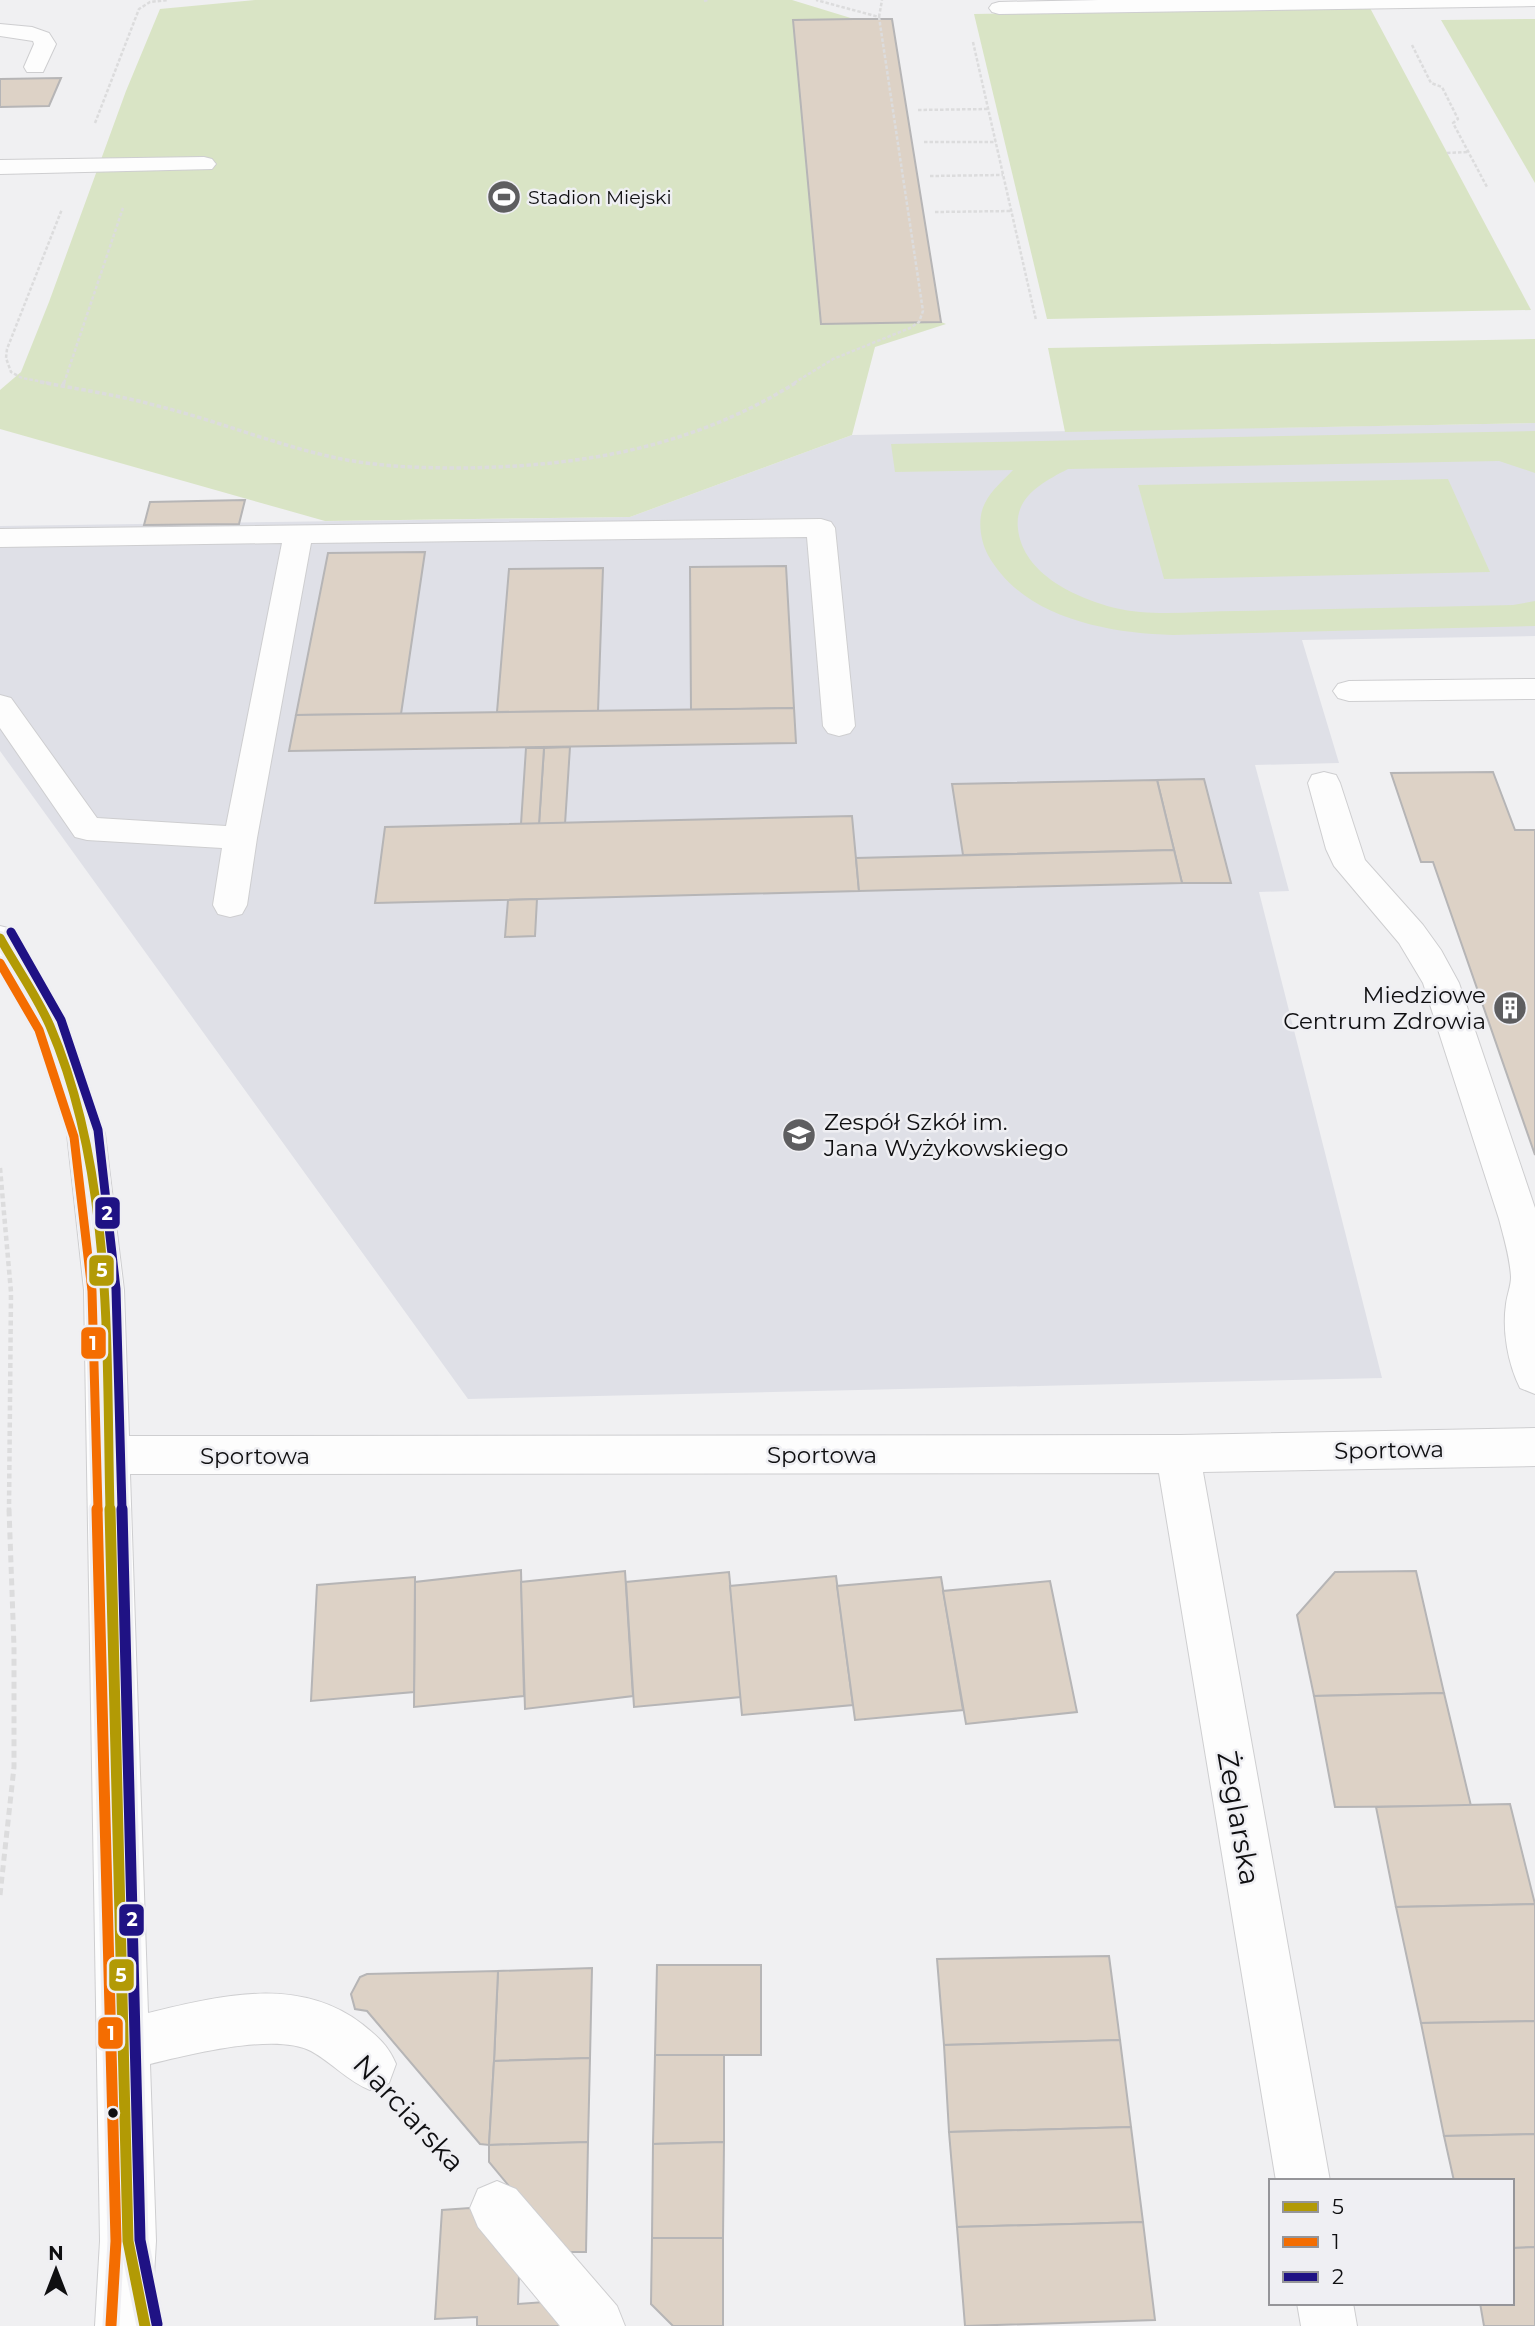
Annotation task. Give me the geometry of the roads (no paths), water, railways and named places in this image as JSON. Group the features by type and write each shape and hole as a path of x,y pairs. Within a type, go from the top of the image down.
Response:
{"street":[{"path":"999,8 1219,2 1535,0"},
{"path":"0,30 32,33 42,37 45,44 35,67"},
{"path":"0,167 204,164"},
{"path":"0,538 821,528 839,726"},
{"path":"230,905 240,838 298,535"},
{"path":"1349,691 1535,689"},
{"path":"0,705 87,828 240,838"},
{"path":"1324,783 1343,849 1351,866 1423,950 1448,1003 1528,1255 1531,1280 1526,1307 1526,1335 1535,1376"},
{"path":"0,938 50,1025 86,1134 104,1290 128,2241 122,2326"},
{"name":"Sportowa","path":"109,1455 1180,1454 1535,1447"},
{"name":"Żeglarska","path":"1180,1454 1182,1490 1303,2179"},
{"name":"Narciarska","path":"122,2045 228,2022 284,2019 318,2026 370,2064"},
{"path":"497,2208 597,2326"},
{"path":"128,2241 145,2326"},
{"path":"1325,2305 1329,2326"}],"place":[{"name":"Stadion Miejski","path":"504,197"},
{"name":"Miedziowe Centrum Zdrowia","path":"1510,1008"},
{"name":"Zespół Szkół im. Jana Wyżykowskiego","path":"799,1135"}]}
